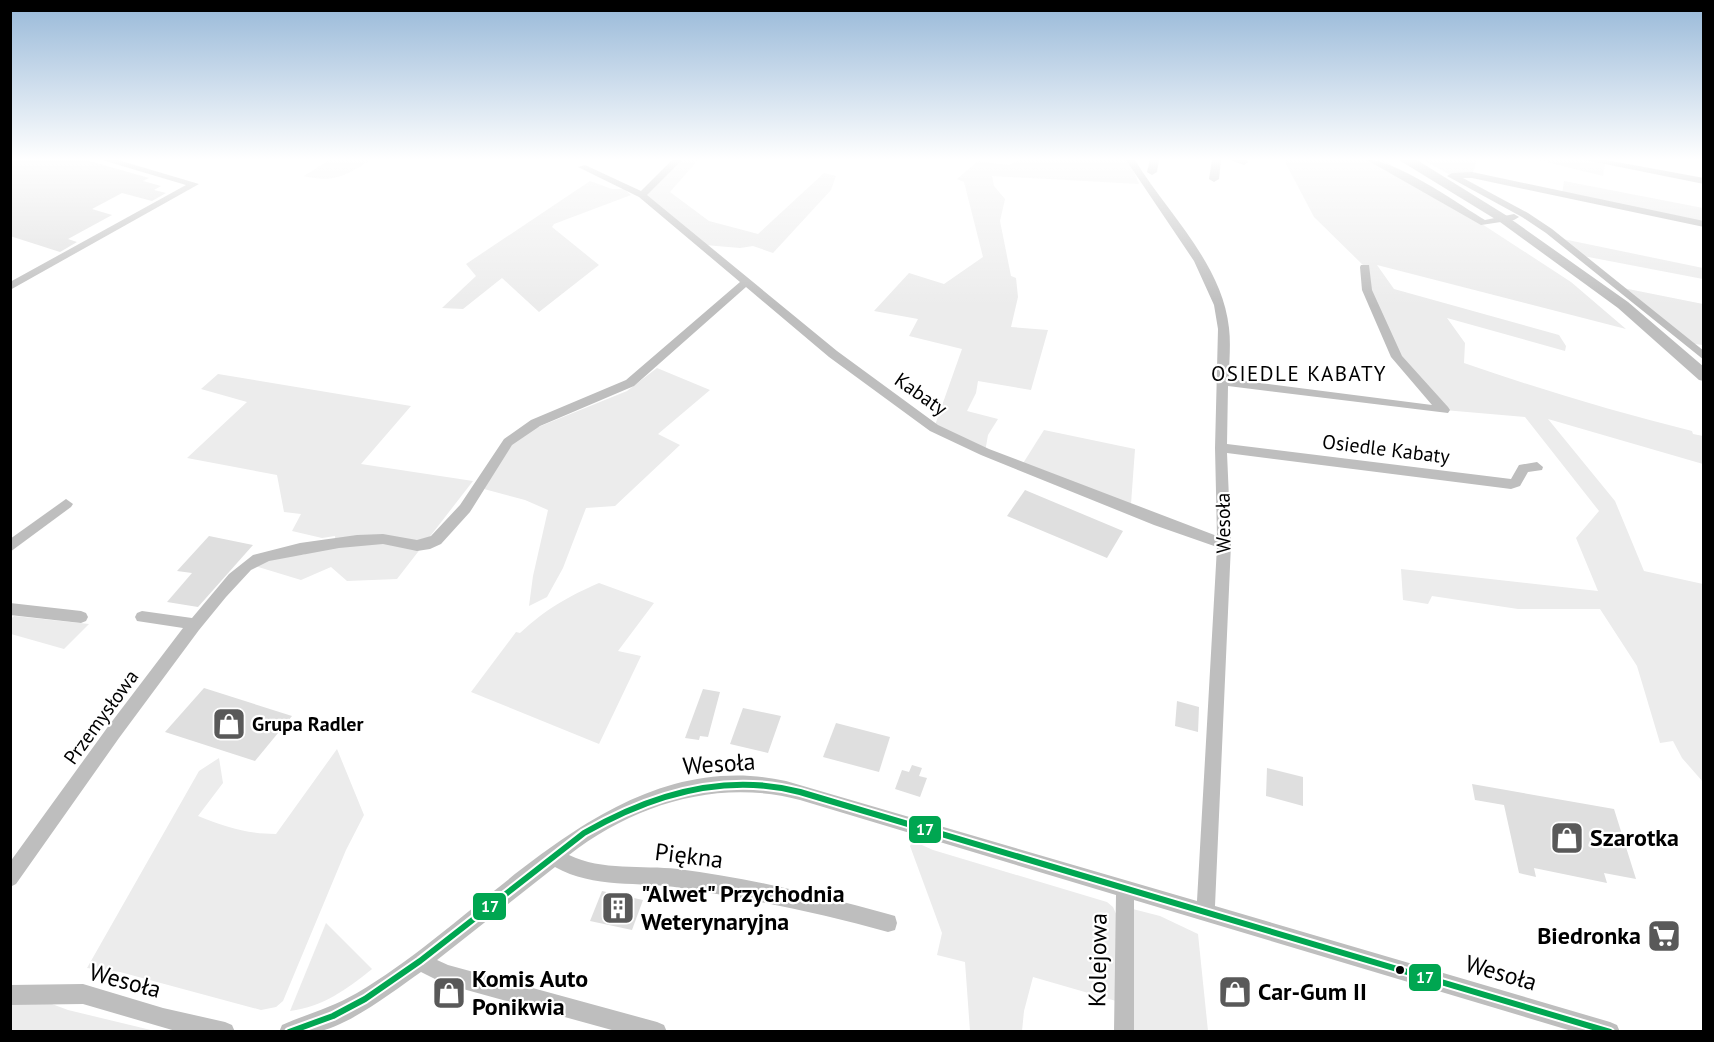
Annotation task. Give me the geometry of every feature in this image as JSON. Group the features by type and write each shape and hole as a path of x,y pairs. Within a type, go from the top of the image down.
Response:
{"highway":[{"path":"1488,209 1505,219"}],"main road":[{"path":"1505,219 1614,299 1704,376"}],"street":[{"path":"10,286 150,209"},
{"name":"Kabaty","path":"658,209 833,354 933,428 985,452 1159,521 1224,544"},
{"name":"Wesoła","path":"1163,209 1175,224 1213,289 1223,322 1221,448 1224,544 1206,912"},
{"path":"1460,209 1484,223 1525,215"},
{"path":"1513,209 1549,231 1704,357"},
{"path":"1631,209 1704,224"},
{"path":"1223,382 1444,410 1397,357 1367,290 1365,267"},
{"name":"Przemysłowa","path":"10,878 112,733 195,624 238,575 258,559 352,541 381,539 413,546 435,541 482,484 506,444 518,434 550,417 612,393 630,383 745,283"},
{"name":"Osiedle Kabaty","path":"1221,448 1511,484 1515,483 1524,468 1537,467"},
{"path":"10,546 66,504"},
{"path":"10,609 81,617"},
{"path":"142,617 195,624"},
{"name":"Wesoła","path":"289,1032 333,1017 365,999 420,961 584,833 613,815 649,800 715,785 754,784 775,786 826,800 1610,1032"},
{"name":"Piękna","path":"555,857 581,870 676,878 758,891 818,903 888,923"},
{"name":"Kolejowa","path":"1124,1032 1125,888"},
{"path":"420,961 445,974 657,1032"},
{"name":"Wesoła","path":"10,995 82,994 163,1018 225,1032"}],"shaded area":[{"path":"549,209 595,209 554,224 552,227 599,265 539,312 502,278 463,309 442,308 476,276 466,264"},
{"path":"659,209 692,209 709,221 758,234 785,209 814,209 773,253 753,246 740,248 705,245"},
{"path":"971,209 1003,209 1000,221 1011,276 1016,278 1018,297 1011,327 1048,330 1031,390 978,381 976,393 967,411 998,419 988,435 985,452 934,428 962,349 909,336 918,319 874,311 909,273 944,284 983,257"},
{"path":"1310,209 1459,209 1571,282 1626,329 1377,265 1394,289 1559,335 1566,346 1565,351 1447,318 1465,343 1464,363 1577,400 1703,436 1703,464 1548,419 1615,501 1644,571 1703,584 1703,782 1682,758 1673,741 1660,743 1637,666 1600,609 1518,609 1432,596 1428,604 1403,600 1401,569 1598,591 1576,538 1599,511 1525,417 1444,410 1397,357 1367,290 1365,267 1314,217"},
{"path":"1628,209 1703,209 1703,224"},
{"path":"1558,238 1703,268 1703,279 1578,255"},
{"path":"1618,287 1703,304 1703,345 1686,343"},
{"path":"657,368 710,390 658,434 680,445 615,506 586,508 563,568 547,597 529,606 533,576 548,510 525,500 484,489 510,444 531,430 627,391"},
{"path":"218,374 411,406 361,464 473,481 397,579 347,581 331,567 301,580 255,566 270,557 303,555 335,541 335,536 322,538 292,531 301,514 284,512 277,475 187,458 247,402 201,389"},
{"path":"1044,430 1135,449 1131,504 1022,465"},
{"path":"599,583 654,603 618,651 641,656 599,744 471,692 516,632 520,633 557,604"},
{"path":"14,616 89,624 64,649 11,634 11,619"},
{"path":"337,749 364,815 346,850 283,1001 276,1007 261,1010 120,972 87,968 199,771 219,758 223,783 198,816 236,829 276,834"},
{"path":"913,841 933,850 1107,902 1113,907 1117,916 1116,1001 1033,977 1024,1011 1022,1031 970,1031 965,962 937,955 942,933 910,846"},
{"path":"1125,907 1160,916 1198,934 1208,1031 1124,1032"},
{"path":"326,923 372,969 344,990 324,1001 290,1011"},
{"path":"25,994 68,1010 155,1031 11,1032 11,1003"}],"building":[{"path":"10,209 93,209 112,215 68,239 77,242 60,252 10,236"},
{"path":"1025,490 1123,531 1107,558 1007,516"},
{"path":"209,536 253,545 198,607 167,602 192,573 177,571"},
{"name":"Grupa Radler","path":"204,688 292,716 255,761 165,732"},
{"path":"703,689 720,692 708,737 700,736 699,740 685,738"},
{"path":"1177,701 1199,707 1198,732 1175,726"},
{"path":"743,708 781,716 768,753 730,744"},
{"path":"836,723 890,737 879,772 823,757"},
{"path":"912,765 922,768 919,776 927,778 920,797 895,789 902,770 909,772"},
{"path":"1267,768 1303,777 1303,806 1266,796"},
{"name":"Szarotka","path":"1472,784 1614,809 1636,879 1604,873 1607,883 1534,868 1536,877 1519,873 1504,805 1475,800"},
{"name":"\"Alwet\" Przychodnia Weterynaryjna","path":"602,891 643,900 632,930 590,921"}],"transit line":[{"name":"17","path":"289,1032 333,1016 365,999 420,961 584,833 606,821 651,800 674,793 698,788 748,784 773,786 800,792 1610,1032"}],"place":[{"name":"Grupa Radler","path":"229,724"},
{"name":"Szarotka","path":"1567,838"},
{"name":"\"Alwet\" Przychodnia Weterynaryjna","path":"618,908"},
{"name":"Biedronka","path":"1664,936"},
{"name":"Car-Gum II","path":"1235,992"},
{"name":"Komis Auto Ponikwia","path":"449,993"}],"district":[{"name":"OSIEDLE KABATY","path":"1299,374"}]}
